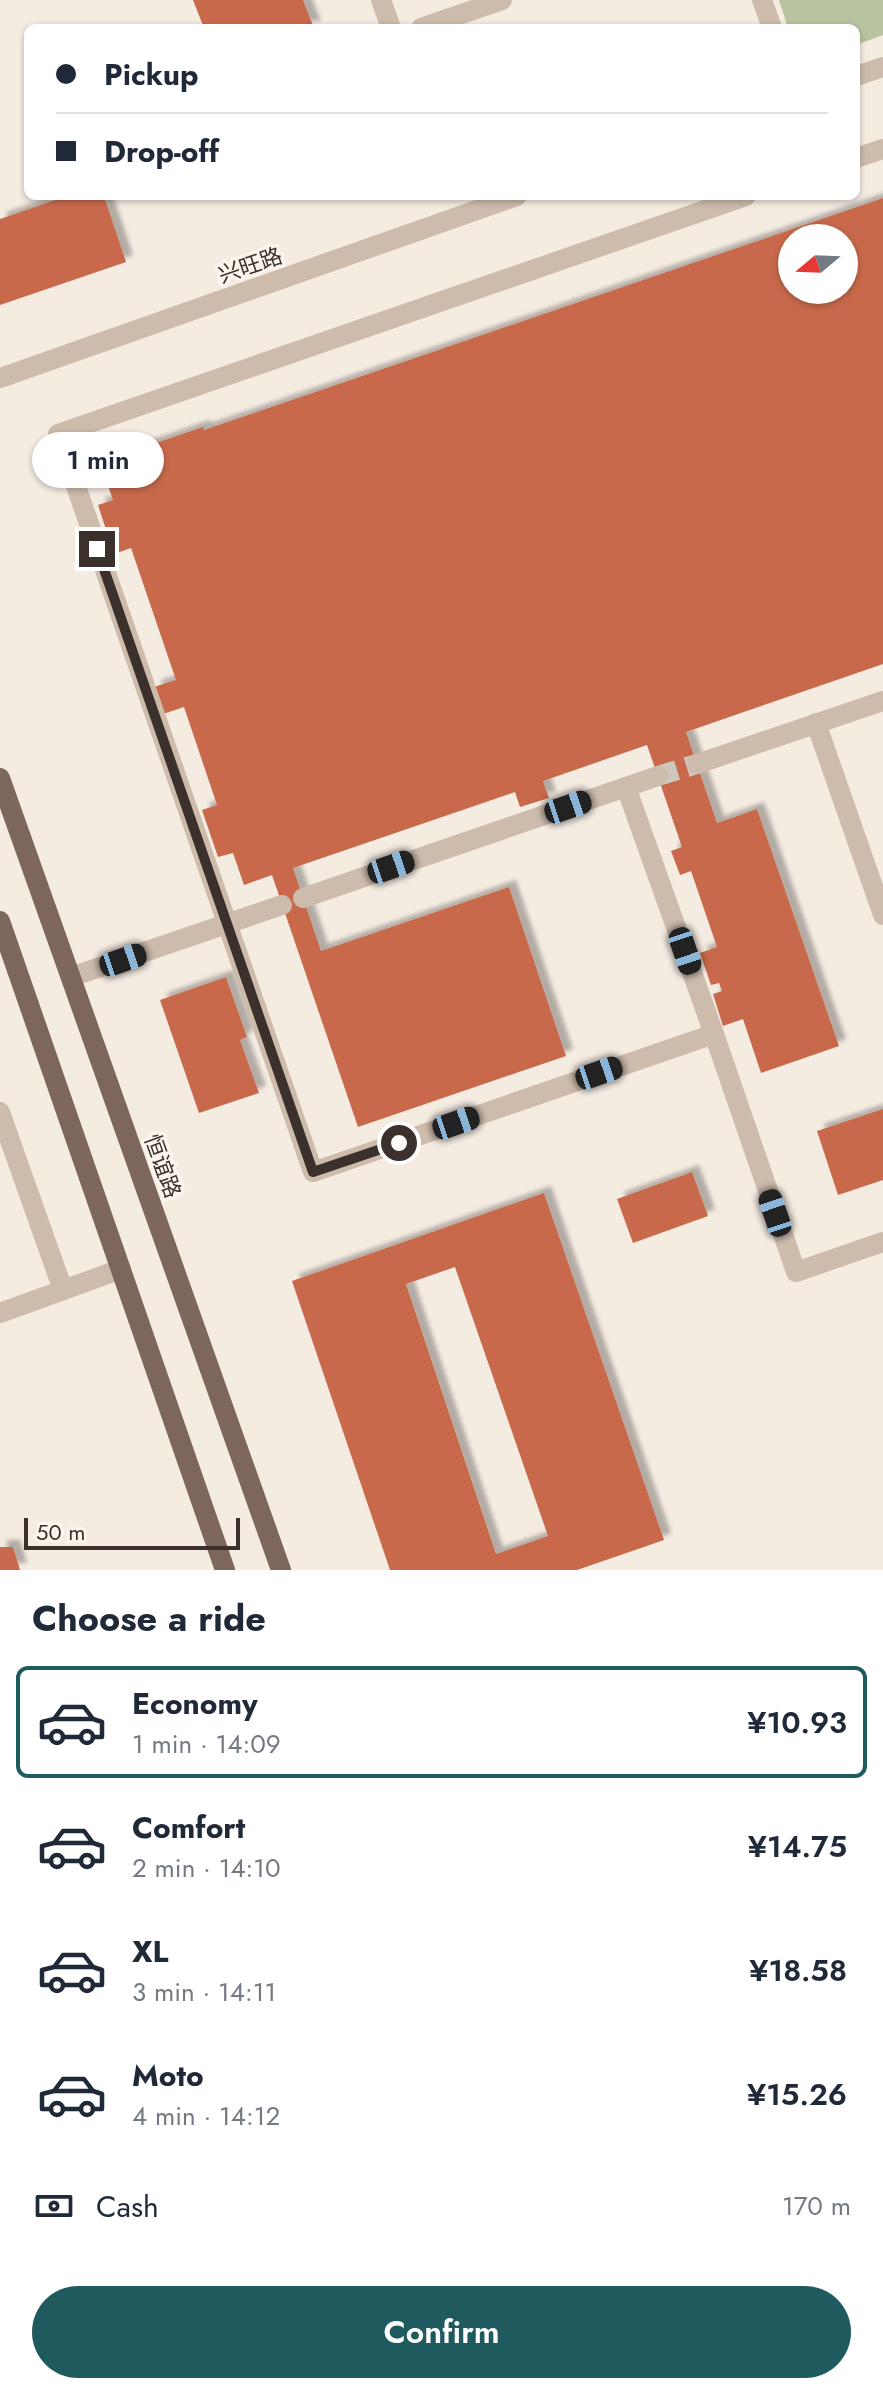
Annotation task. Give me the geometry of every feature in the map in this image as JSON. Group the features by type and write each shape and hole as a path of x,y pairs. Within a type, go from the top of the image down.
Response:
{"main road":[{"name":"恒谊路","path":"0,778 281,1570"},
{"path":"0,921 225,1570"}],"street":[{"path":"381,0 390,24"},
{"path":"433,24 502,0"},
{"path":"762,0 771,24"},
{"path":"860,75 883,67"},
{"path":"860,157 883,149"},
{"name":"兴旺路","path":"0,378 506,200"},
{"path":"714,1034 313,1172 58,434 734,200"},
{"path":"697,764 883,701"},
{"path":"816,723 883,915"},
{"path":"303,898 658,776"},
{"path":"626,787 796,1272 883,1242"},
{"path":"71,977 282,905"},
{"path":"0,1112 63,1290"},
{"path":"0,1313 121,1269"}],"green space":[{"path":"779,0 883,0 883,35 860,44 860,24 787,24"}],"building":[{"path":"193,0 303,0 312,24 202,24"},
{"path":"883,198 883,664 686,732 717,823 757,809 839,1046 761,1073 743,1019 723,1026 713,994 722,991 719,983 711,985 700,953 717,947 691,871 680,875 671,851 682,847 647,745 543,781 549,798 520,807 515,792 293,868 321,951 509,887 566,1056 358,1127 272,875 244,885 233,853 218,857 202,810 217,805 184,707 163,714 154,687 176,680 131,548 114,554 98,505 113,500 100,462 203,427 204,430 778,234 778,304 858,304 858,224 807,224"},
{"path":"55,200 105,200 126,262 0,305 0,219"},
{"path":"226,977 247,1037 240,1040 259,1093 199,1113 160,1000"},
{"path":"883,1109 883,1180 838,1195 817,1131"},
{"path":"692,1172 708,1216 633,1243 617,1199"},
{"path":"544,1193 664,1540 577,1570 390,1570 292,1281","holes":["455,1267 548,1536 496,1554 406,1284"]},
{"path":"0,1547 13,1547 20,1570 0,1570"}],"tunnel":[{"path":"658,776 697,764"}],"route":[{"path":"97,549 313,1172 399,1143"}]}
